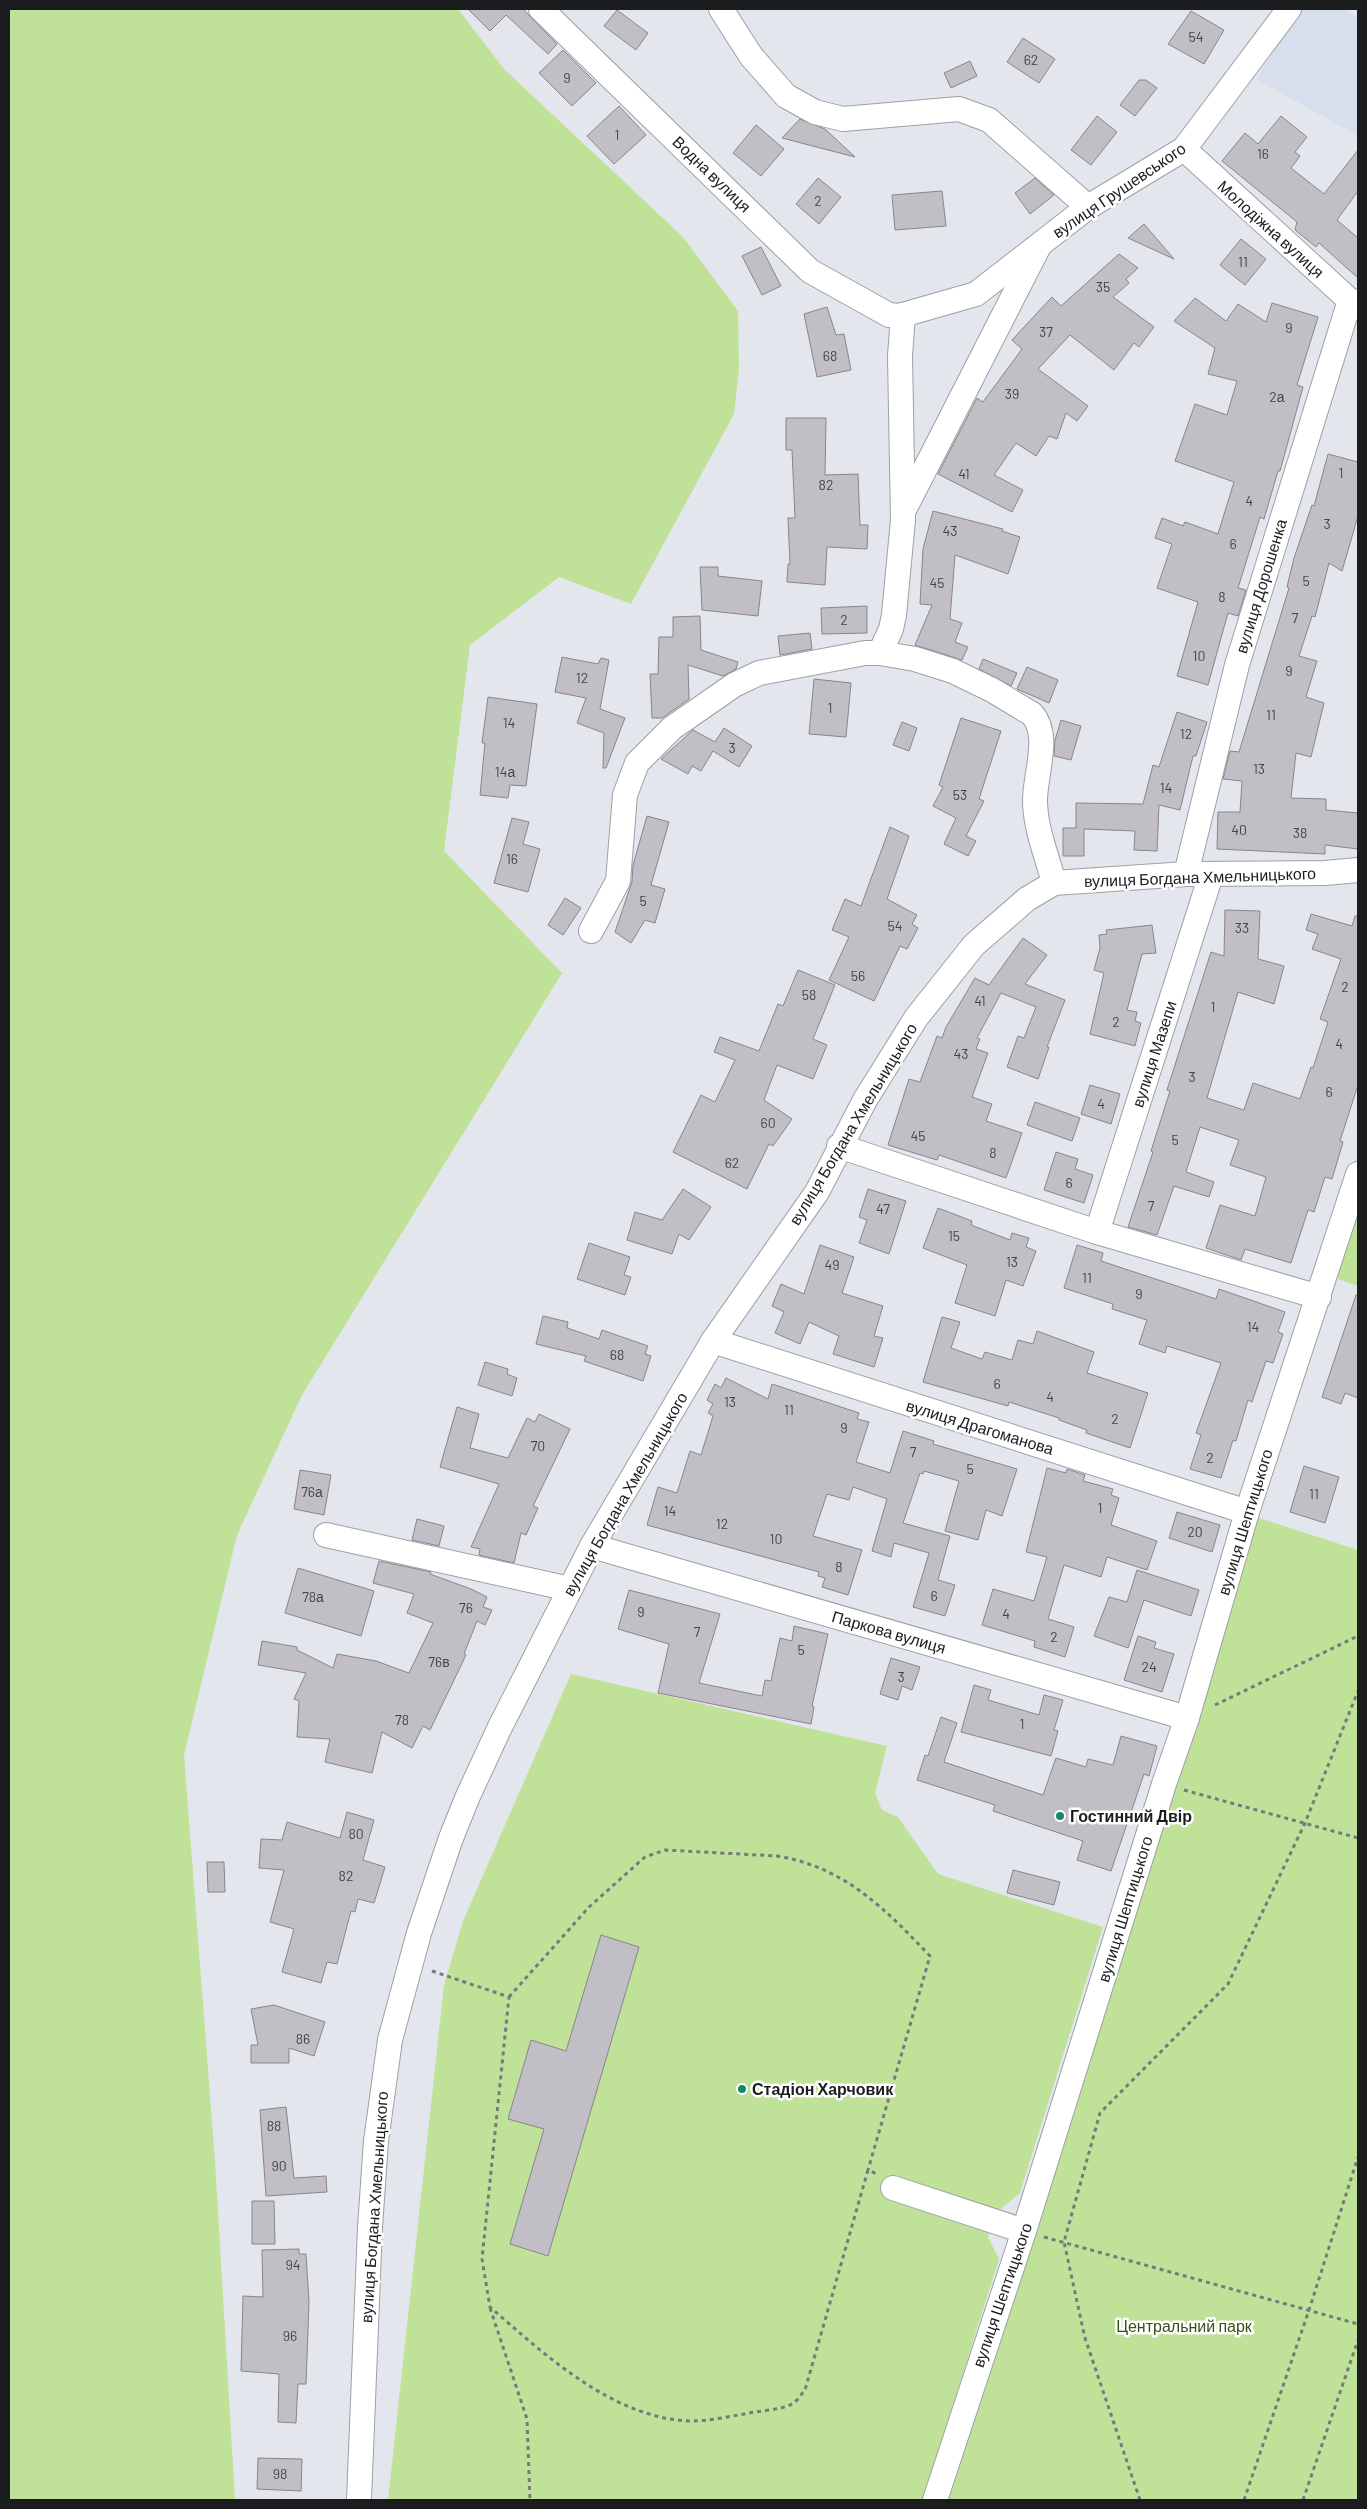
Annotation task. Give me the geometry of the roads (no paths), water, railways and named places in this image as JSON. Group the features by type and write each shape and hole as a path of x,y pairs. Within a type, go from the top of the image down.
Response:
{"street":[{"name":"Водна вулиця","path":"541,9 810,271 889,315 901,316"},
{"path":"721,9 751,56 786,96 815,112 843,119 959,109 989,120 1088,207"},
{"name":"вулиця Грушевського","path":"901,316 976,294 1088,207 1184,149 1289,9"},
{"name":"Молодіжна вулиця","path":"1184,149 1354,304"},
{"path":"903,511 1040,245"},
{"name":"вулиця Дорошенка","path":"1186,874 1237,665 1354,304"},
{"path":"880,653 891,629 894,615 903,511 901,316"},
{"path":"591,931 618,880 625,795 637,763 672,728 734,685 759,673 865,653 915,658 953,671 992,690 1037,719 1042,733 1036,787 1037,819 1054,883"},
{"name":"вулиця Богдана Хмельницького","path":"359,2500 370,2227 376,2141 386,2063 395,2019 410,1963 451,1838 468,1796 592,1546 713,1340 817,1192 840,1146 916,1018 942,982 974,945 1027,899 1054,883 1186,874 1211,875 1358,870"},
{"name":"вулиця Мазепи","path":"1097,1232 1211,875"},
{"path":"840,1146 1097,1232 1319,1297"},
{"name":"вулиця Шептицького","path":"935,2500 1024,2231 1164,1784 1187,1718 1247,1512 1358,1174"},
{"name":"вулиця Драгоманова","path":"713,1340 1247,1512"},
{"path":"326,1535 570,1589"},
{"name":"Паркова вулиця","path":"592,1546 1187,1718"},
{"path":"893,2188 1024,2231"}],"place":[{"name":"Гостинний Двір","path":"1060,1816"},
{"name":"Стадіон Харчовик","path":"742,2089"}],"park label":[{"name":"Центральний парк","path":"1184,2326"}]}
